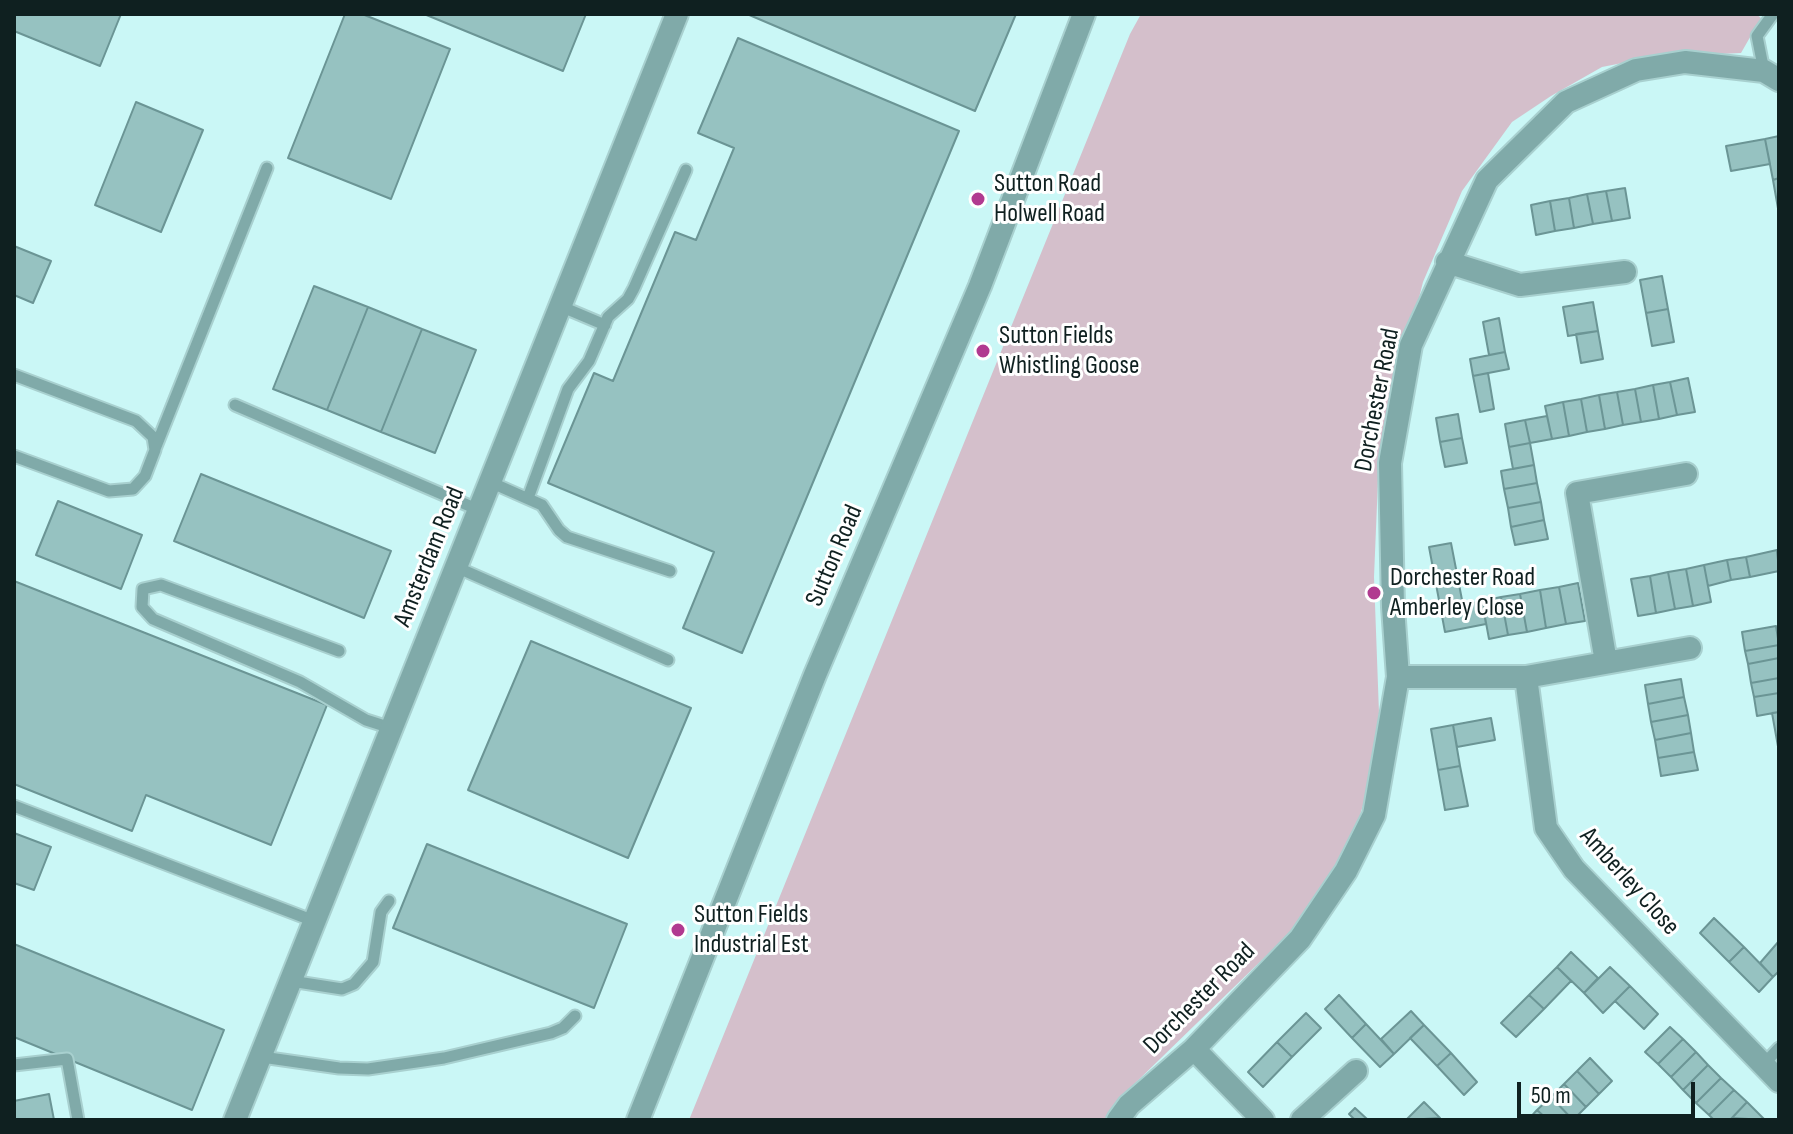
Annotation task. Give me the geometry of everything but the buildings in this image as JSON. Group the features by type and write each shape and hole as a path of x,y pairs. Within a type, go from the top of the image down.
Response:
{"street":[{"name":"Amsterdam Road","path":"235,1120 677,14"},
{"name":"Sutton Road","path":"638,1120 815,675 980,286 1084,14"},
{"name":"Dorchester Road","path":"1118,1120 1129,1105 1194,1049 1300,939 1346,871 1374,815 1398,677 1389,468 1411,345 1487,180 1566,102 1636,70 1685,62 1772,76"},
{"path":"1447,262 1520,285 1625,272"},
{"path":"1606,662 1577,493 1686,474"},
{"path":"1398,677 1526,677 1690,648"},
{"name":"Amberley Close","path":"1526,677 1546,828 1574,869 1779,1081"},
{"path":"1194,1049 1263,1120"},
{"path":"1302,1120 1356,1071"}],"lane":[{"path":"1772,76 1757,36 1773,14"},
{"path":"14,456 109,491 133,489 145,476 267,168"},
{"path":"528,498 568,389 589,361 608,317 628,299 634,288 686,170"},
{"path":"560,306 605,325"},
{"path":"14,375 136,421 153,437 155,450"},
{"path":"235,405 479,510"},
{"path":"490,482 542,505 567,537 670,571"},
{"path":"456,567 668,660"},
{"path":"339,651 161,585 143,589 142,607 153,619 300,682 366,720 391,728"},
{"path":"14,806 314,921"},
{"path":"291,981 342,989 354,984 373,962 381,912 389,901"},
{"path":"262,1057 368,1069 444,1058 551,1033 563,1028 575,1016"},
{"path":"1763,1065 1779,1048"},
{"path":"14,1065 67,1059 78,1120"}],"shaded area":[{"path":"1141,14 1756,14 1761,18 1741,53 1653,57 1602,67 1551,96 1512,122 1462,191 1423,282 1379,456 1374,577 1379,713 1372,775 1355,832 1303,920 1124,1094 1104,1120 689,1120 1130,34"}],"place":[{"name":"Sutton Road Holwell Road","path":"978,199"},
{"name":"Sutton Fields Whistling Goose","path":"983,351"},
{"name":"Dorchester Road Amberley Close","path":"1374,593"},
{"name":"Sutton Fields Industrial Est","path":"678,930"}]}
